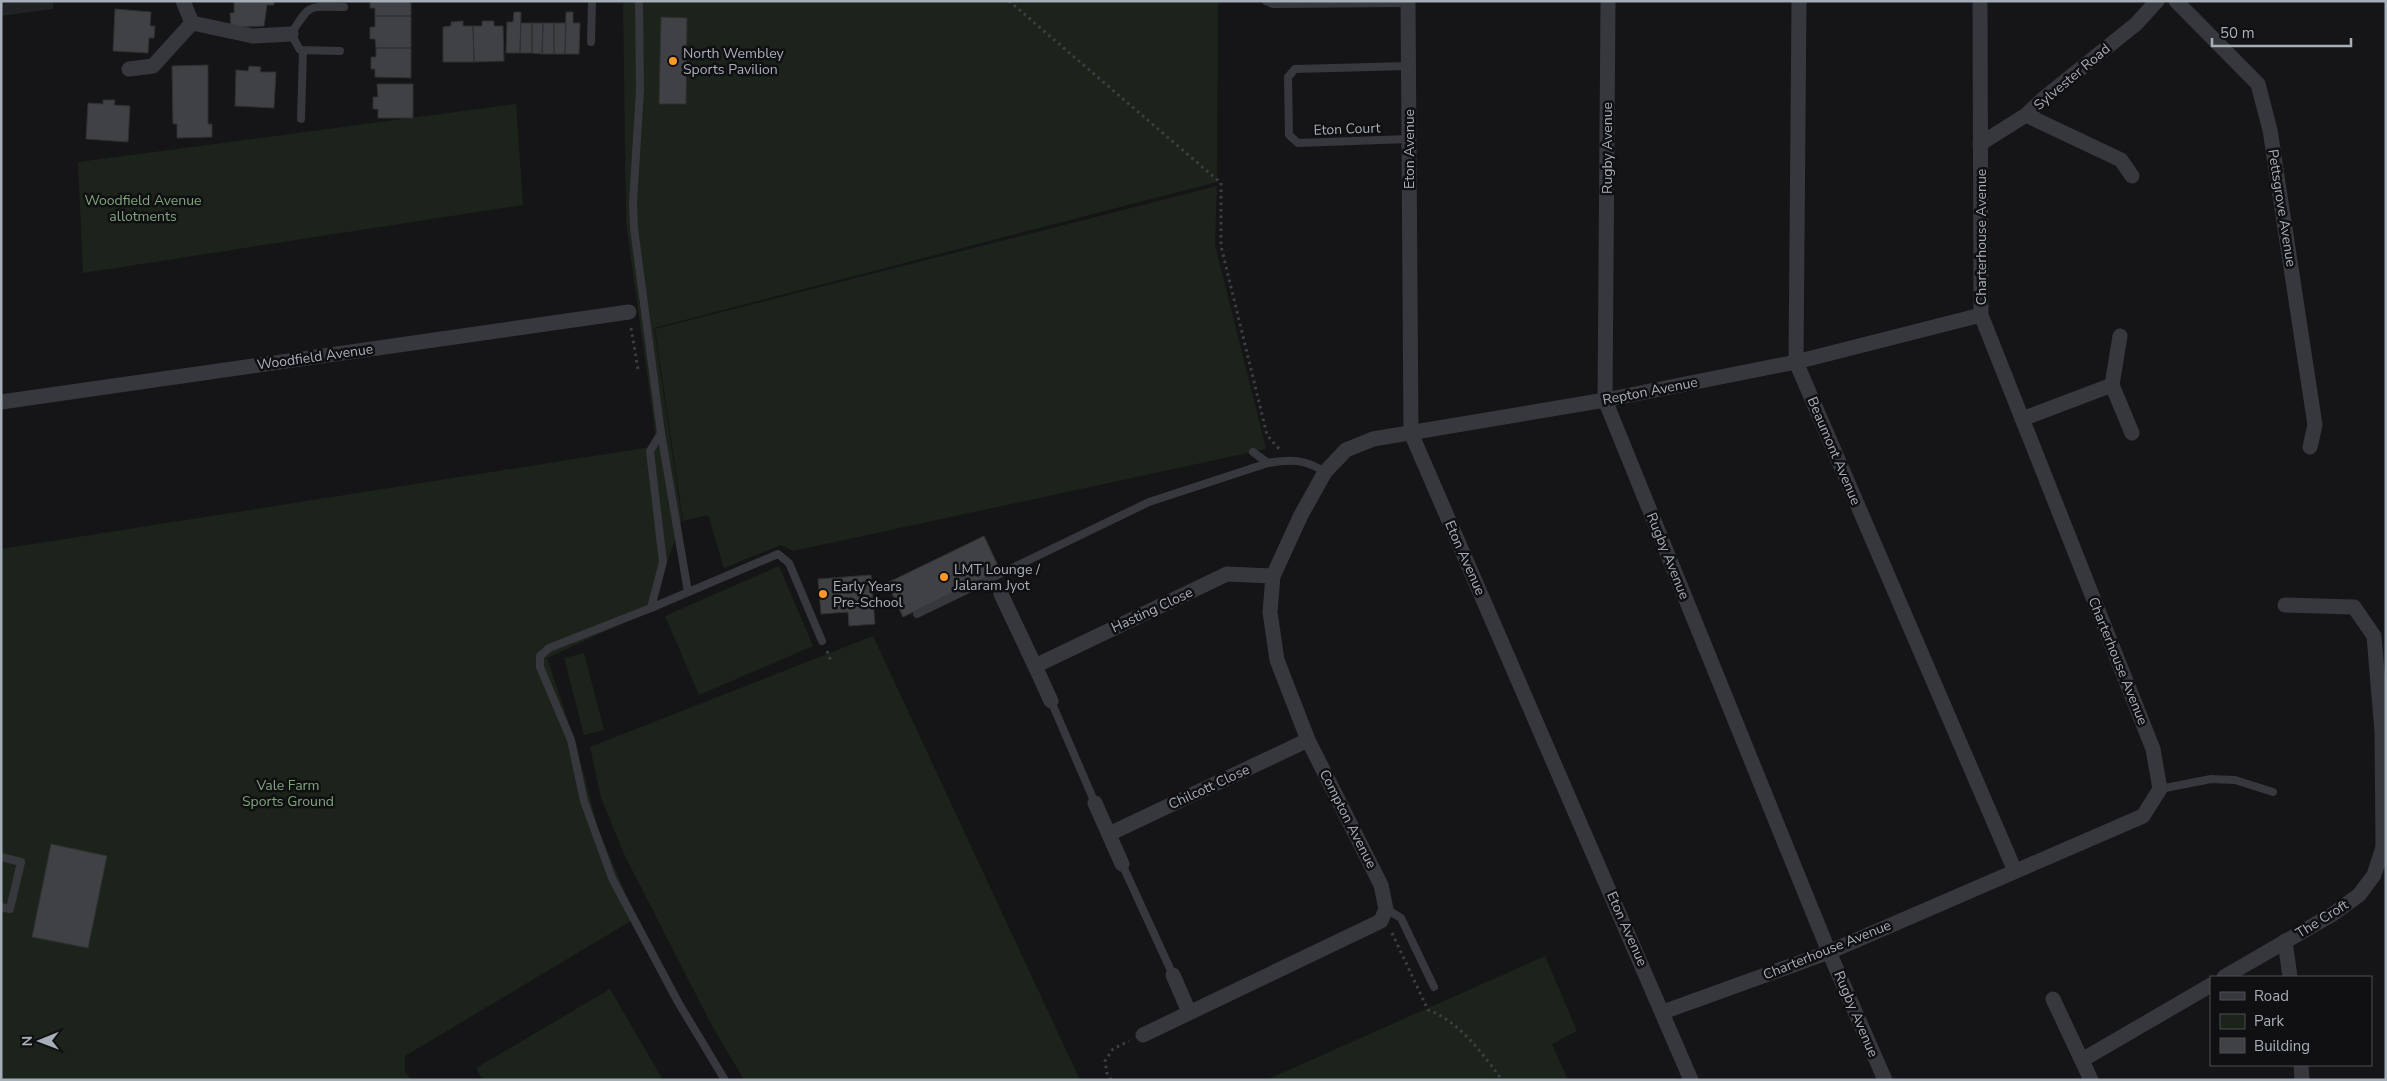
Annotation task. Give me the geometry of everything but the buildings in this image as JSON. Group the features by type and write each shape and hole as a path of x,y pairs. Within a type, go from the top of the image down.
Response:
{"street":[{"path":"183,1 192,23"},
{"name":"Rugby Avenue","path":"1608,1 1604,400 1829,952 1884,1080"},
{"name":"Beaumont Avenue","path":"1799,1 1796,362 2015,871"},
{"name":"Charterhouse Avenue","path":"1663,1012 1829,952 2143,816 2160,789 2153,750 1981,315 1980,1"},
{"name":"Sylvester Road","path":"1980,144 2026,115 2044,98 2136,24 2157,1"},
{"name":"Pettsgrove Avenue","path":"2176,1 2258,84 2270,130 2316,425 2310,447"},
{"name":"Eton Avenue","path":"1408,2 1411,433 1691,1080"},
{"path":"192,23 253,36 291,34"},
{"path":"129,69 153,66 192,23"},
{"path":"2026,115 2121,160 2132,176"},
{"name":"Woodfield Avenue","path":"1,402 629,312"},
{"name":"Repton Avenue","path":"1325,472 1346,450 1373,439 1604,400 1796,362 1981,315"},
{"path":"2120,336 2112,385 2132,433"},
{"path":"2022,419 2112,385"},
{"name":"Compton Avenue","path":"1325,472 1301,515 1273,576 1270,612 1277,660 1308,740 1381,886 1384,915"},
{"name":"Hasting Close","path":"1035,666 1227,574 1273,576"},
{"path":"1000,594 1051,701"},
{"name":"The Croft","path":"2226,976 2333,914 2359,895 2374,875 2383,847 2382,732 2374,636 2354,607 2286,605"},
{"name":"Chilcott Close","path":"1109,834 1308,740"},
{"path":"1095,803 1122,864"},
{"path":"1142,1034 1384,915"},
{"path":"2286,941 2290,976"},
{"path":"1173,975 1189,1012"},
{"path":"2082,1060 2210,986"},
{"path":"2053,999 2091,1080"},
{"path":"2301,1066 2302,1080"}],"lane":[{"path":"591,42 592,1"},
{"path":"639,1 640,90 633,202 634,228 661,433 688,592"},
{"path":"1266,1 1273,4 1408,2"},
{"path":"340,51 303,51 298,48 291,34 306,10 312,7 344,7"},
{"path":"301,119 303,51"},
{"name":"Eton Court","path":"1408,66 1295,69 1288,77 1289,135 1298,143 1409,139"},
{"path":"651,608 663,562 650,451 661,433"},
{"path":"1252,452 1268,463"},
{"path":"917,614 1149,502 1268,463 1299,460 1312,464 1325,472"},
{"path":"725,1080 678,1002 612,878 584,801 571,740 540,667 540,656 549,648 651,608 778,554 789,563 822,641"},
{"path":"1051,701 1095,803"},
{"path":"2160,789 2211,779 2235,780 2273,792"},
{"path":"1,857 21,862 10,909 1,907"},
{"path":"1122,864 1173,975"},
{"path":"1384,915 1402,918 1434,987"}],"path":[{"path":"1009,1 1221,183 1221,246 1267,435 1287,460"},
{"path":"1384,915 1428,1010 1443,1015 1483,1054 1502,1080"},
{"path":"1111,1080 1107,1073 1105,1061 1113,1049 1142,1034"}],"shaded area":[{"path":"1,1 53,1 53,9 1,16"}],"green space":[{"name":"Vale Farm Sports Ground","path":"623,1 1218,1 1217,182 654,328 682,520 650,611 547,658 577,747 598,829 636,918 405,1056 405,1071 411,1080 1,1080 1,549 657,446 626,223"},
{"name":"Woodfield Avenue allotments","path":"516,104 523,205 83,273 78,162"},
{"path":"1217,186 1215,245 1266,449 793,551 781,545 724,568 708,515 683,521 655,329"},
{"path":"779,566 813,646 699,695 665,616"},
{"path":"873,636 1080,1080 744,1080 710,1022 625,856 601,798 590,747"},
{"path":"584,653 604,730 584,735 564,658"},
{"path":"1545,956 1577,1031 1552,1044 1568,1080 1266,1080"},
{"path":"610,989 663,1080 483,1080 476,1068"}],"place":[{"name":"North Wembley Sports Pavilion","path":"673,61"},
{"name":"LMT Lounge / Jalaram Jyot","path":"944,577"},
{"name":"Early Years Pre-School","path":"823,594"}]}
